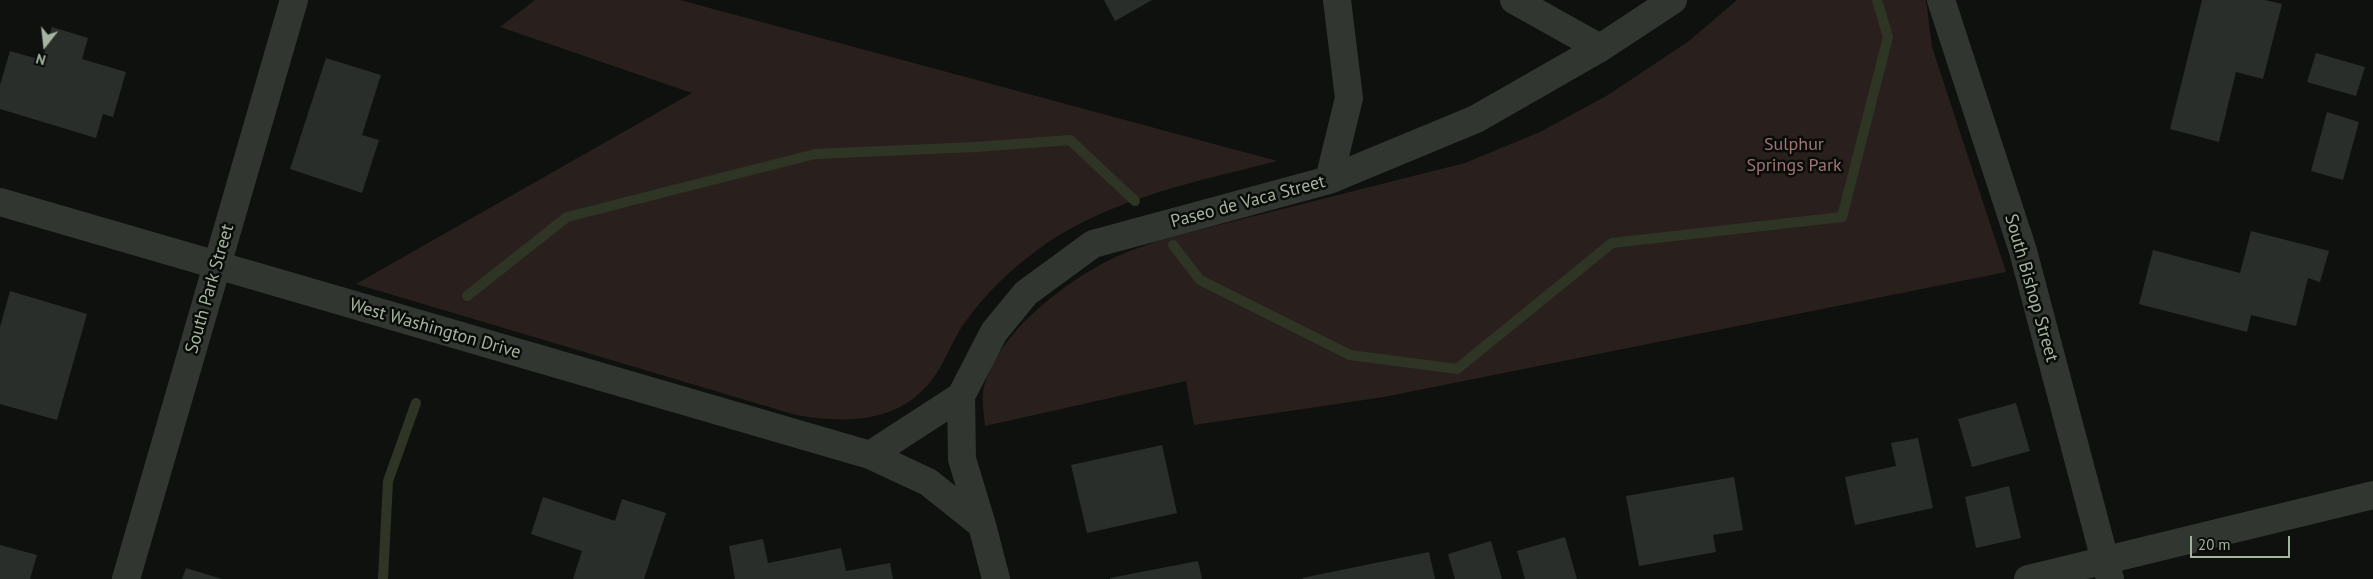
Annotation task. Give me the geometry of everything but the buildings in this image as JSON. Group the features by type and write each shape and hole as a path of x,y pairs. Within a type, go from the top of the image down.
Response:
{"street":[{"name":"South Park Street","path":"126,579 294,0"},
{"path":"1329,180 1349,98 1337,0"},
{"path":"1514,0 1600,48"},
{"name":"Paseo de Vaca Street","path":"870,455 961,396 994,332 1026,293 1093,244 1329,180 1476,119 1600,48 1673,0"},
{"name":"South Bishop Street","path":"1940,0 2022,251 2108,570"},
{"name":"West Washington Drive","path":"0,202 870,455 928,482 982,525"},
{"path":"961,396 962,459 996,579"},
{"path":"2028,579 2108,570 2373,495"}],"green space":[{"path":"535,0 680,0 1277,161 1158,192 1102,213 1047,243 1012,270 981,302 959,331 936,374 923,390 908,402 891,411 855,419 816,418 796,415 356,284 692,93 500,27"},
{"name":"Sulphur Springs Park","path":"1737,0 1926,0 1932,47 2006,272 1384,397 1194,425 1186,381 985,426 983,392 989,372 999,353 1012,335 1045,303 1081,276 1098,266 1129,251 1172,237 1465,163 1540,132 1608,95 1689,41"}],"waterway":[{"path":"1173,245 1200,280 1350,355 1457,369 1612,243 1842,217 1888,37 1877,0"},
{"path":"467,296 567,217 815,154 976,147 1070,140 1135,201"},
{"path":"383,579 388,481 416,403"}]}
